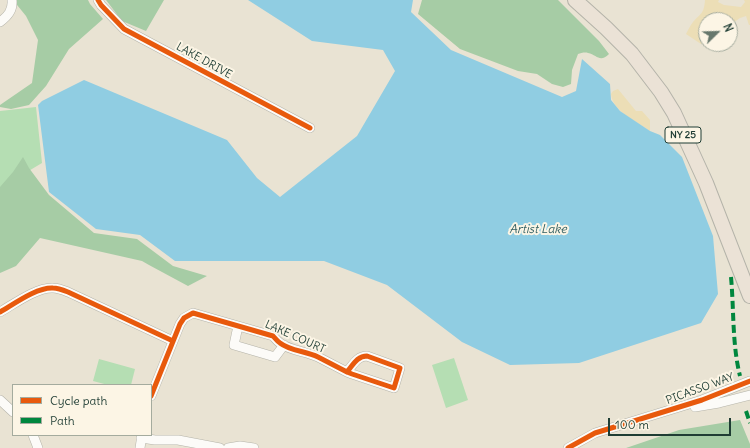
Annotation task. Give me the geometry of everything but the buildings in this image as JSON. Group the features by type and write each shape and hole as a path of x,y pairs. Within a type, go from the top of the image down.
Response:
{"main road":[{"name":"NY 25","path":"575,0 632,54 661,92 674,113 706,183 750,296"}],"street":[{"path":"0,22 9,14 12,8 12,0"},
{"name":"LAKE DRIVE","path":"98,0 124,29 310,128"},
{"path":"0,312 36,292 52,287 59,288 173,341 152,394"},
{"name":"LAKE COURT","path":"173,341 184,318 193,313 273,336 284,345 313,355 347,372 394,388 400,368 367,356 363,356 356,361 347,372"},
{"name":"LAKE COURT","path":"238,326 234,345 274,357 284,345"},
{"path":"747,382 750,395"},
{"name":"PICASSO WAY","path":"568,448 595,433 664,412 747,382"},
{"name":"PICASSO WAY","path":"664,412 719,403 750,395"},
{"path":"0,400 12,411"},
{"path":"36,436 38,448"},
{"path":"140,448 142,436 155,440 178,440 200,446 220,448"},
{"path":"228,448 240,446 254,448"}],"green space":[{"path":"13,0 88,0 103,19 69,49 46,86 29,105 11,109 0,107 0,105 32,83 38,40 26,16"},
{"path":"106,0 164,0 146,31 122,21"},
{"path":"422,0 558,0 599,41 609,54 606,57 598,58 587,53 578,54 572,70 571,84 563,87 552,84 537,74 518,71 460,49 418,14"},
{"path":"36,107 42,163 0,188 0,111"},
{"path":"23,157 29,168 49,195 94,233 137,239 173,266 207,276 188,286 142,261 40,238 16,266 0,273 0,187"},
{"path":"454,358 468,400 446,408 432,365"},
{"path":"99,359 135,369 131,384 104,384 93,381"},
{"path":"740,420 750,444 750,448 626,448 679,430"}],"sand":[{"path":"705,0 719,0 718,2 724,5 741,7 745,2 744,0 750,0 750,25 746,16 738,19 738,12 702,12"},
{"path":"698,17 698,42 686,34 693,22"},
{"path":"618,89 636,111 642,111 650,120 650,131 626,116 616,106 611,94 613,91"}],"water":[{"name":"Artist Lake","path":"248,0 413,0 411,12 451,50 562,97 576,91 582,59 610,84 611,100 620,111 650,131 660,135 682,157 713,236 718,294 701,323 579,363 510,365 462,342 387,285 324,261 175,261 140,235 96,229 49,192 38,105 42,101 84,80 227,140 257,178 280,197 357,136 395,71 383,50 312,41"}],"marked path":[{"path":"731,277 734,339 740,376"},
{"path":"746,411 750,423"}],"cycle path":[{"path":"98,0 124,29 310,128"},
{"path":"0,312 40,290 57,288 173,341"},
{"path":"152,394 180,324 184,318 193,313 273,336 288,348 318,357 347,372"},
{"path":"364,356 400,368 394,388 347,372 358,359 364,356"},
{"path":"568,448 595,433 702,400 750,381"}]}
